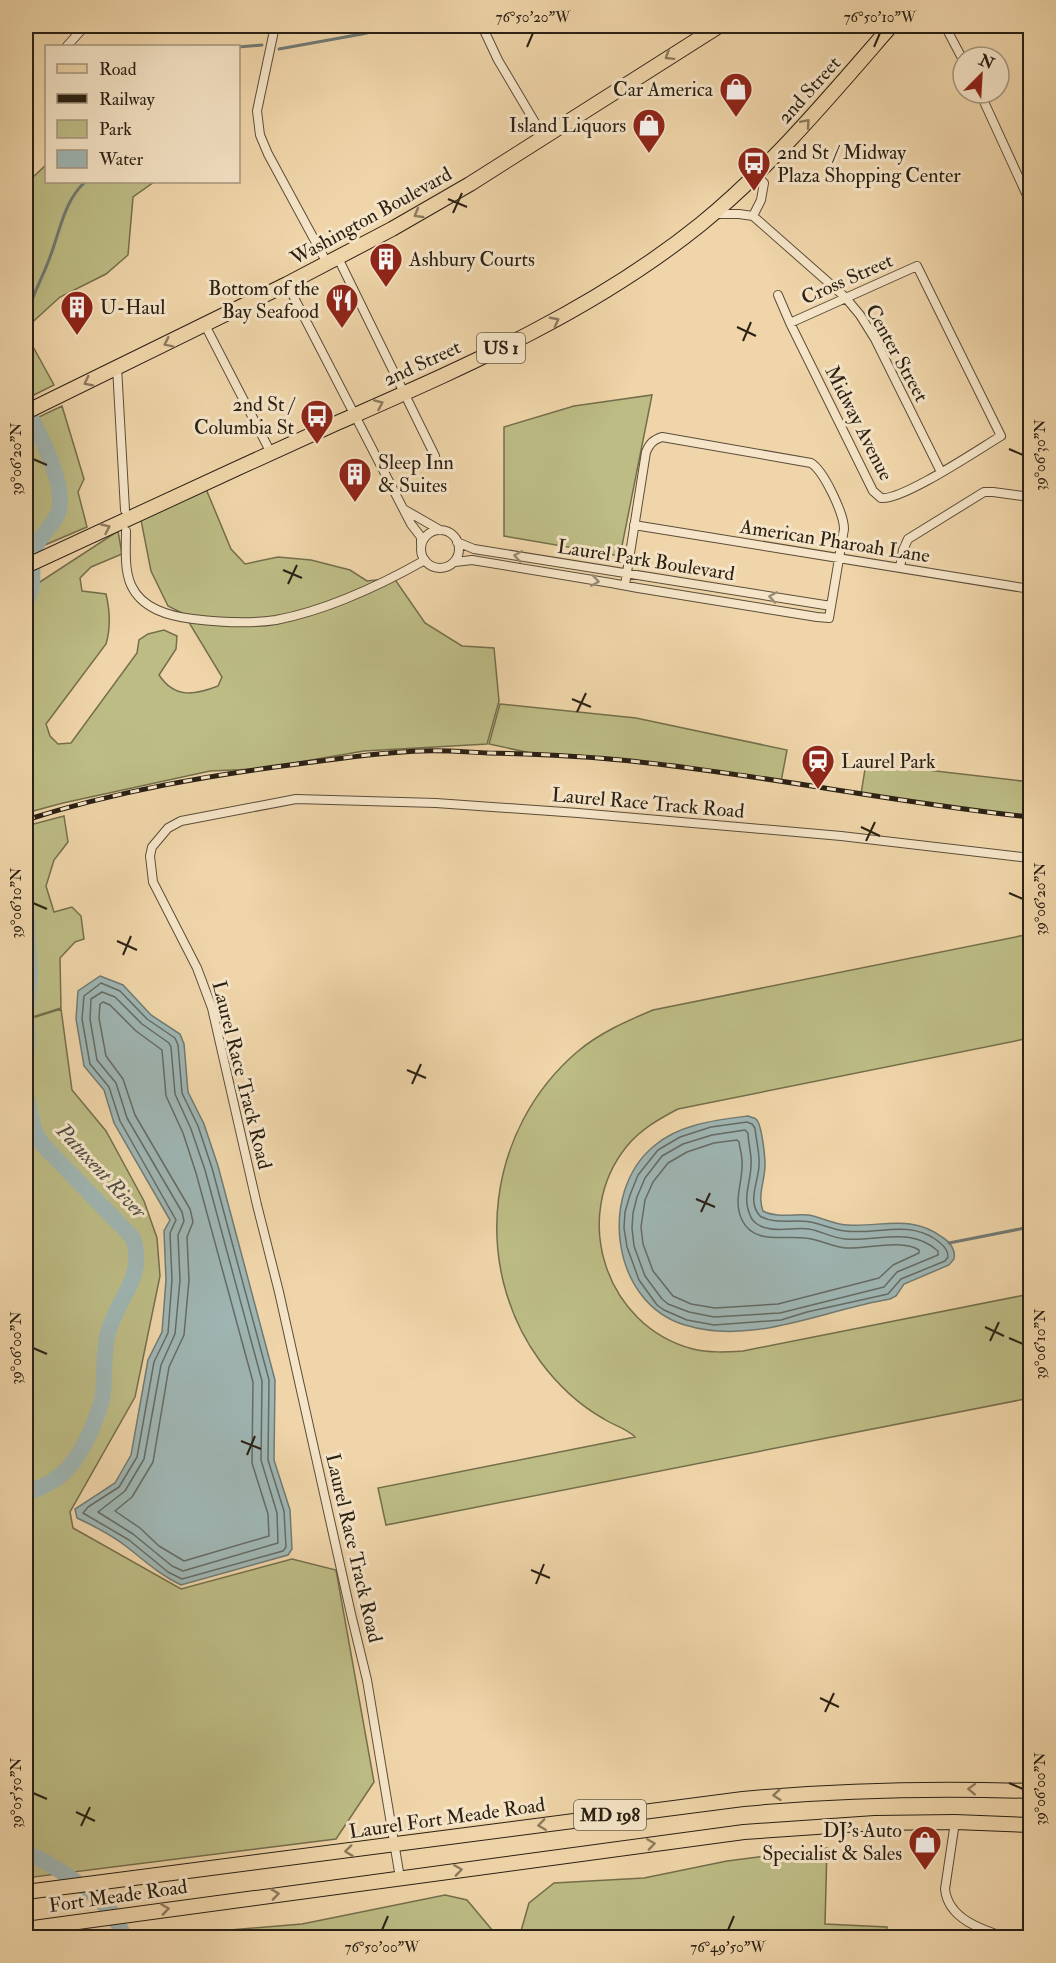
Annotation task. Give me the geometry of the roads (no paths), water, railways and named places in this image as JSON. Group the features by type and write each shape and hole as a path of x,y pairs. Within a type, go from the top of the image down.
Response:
{"main road":[{"name":"Washington Boulevard","path":"26,412 287,284 470,184 719,26"},
{"path":"879,39 885,26"},
{"name":"2nd Street","path":"26,566 404,394 555,321 585,304 654,258 712,214 800,130 891,26"},
{"name":"Laurel Fort Meade Road","path":"192,1871 661,1809 807,1793 959,1789 1030,1791"},
{"name":"MD 198","path":"400,1878 744,1832 855,1824 955,1822 1030,1825"},
{"name":"Fort Meade Road","path":"26,1892 192,1871"},
{"name":"Fort Meade Road","path":"26,1929 400,1878"}],"street":[{"path":"68,45 85,26"},
{"path":"275,26 257,111 260,135 268,154 333,260 435,456"},
{"path":"482,26 498,60 543,136"},
{"path":"945,26 955,45"},
{"path":"986,105 1030,202"},
{"path":"712,214 753,216 761,200 764,183 755,174"},
{"name":"Center Street","path":"753,216 845,297 860,315 875,339 941,472"},
{"name":"Cross Street","path":"790,323 917,266"},
{"name":"Midway Avenue","path":"778,295 877,495 881,498 892,498 1001,436 917,266"},
{"path":"126,531 127,573 139,597 148,605 168,615 197,619 273,620 301,614 394,578 425,560 421,552 421,537 411,524 287,284"},
{"path":"205,325 271,453"},
{"path":"117,367 125,510"},
{"path":"625,585 646,452 652,441 662,437 806,461 815,465 842,517 844,529 831,606"},
{"path":"900,568 903,550 908,539 984,492 1030,497"},
{"name":"Laurel Park Boulevard","path":"405,510 451,534 457,542 474,549 831,606 829,618 472,560 455,562 450,566 438,568 432,567 425,560"},
{"name":"American Pharoah Lane","path":"634,525 1030,589"},
{"path":"422,545 428,535 440,530"},
{"path":"455,562 459,550 457,542"},
{"name":"Laurel Race Track Road","path":"400,1878 367,1680 212,1008 197,968 153,882 150,856 152,847 168,828 181,821 296,799 436,803 578,813 841,836 1030,858"},
{"path":"955,1822 945,1889 946,1898 960,1917 1008,1938"}],"water":[{"path":"100,976 123,985 151,1015 180,1034 184,1044 188,1092 204,1124 218,1166 275,1380 274,1460 290,1510 292,1549 288,1555 181,1585 159,1572 115,1539 77,1518 75,1509 115,1483 131,1455 148,1360 162,1332 166,1280 164,1231 170,1220 114,1123 104,1090 84,1066 76,1019 78,991"},
{"path":"748,1116 758,1122 763,1141 765,1171 761,1205 763,1211 779,1215 808,1215 843,1225 897,1223 919,1226 948,1241 953,1249 954,1259 949,1265 904,1284 896,1296 890,1299 762,1329 711,1330 685,1325 660,1313 641,1295 628,1272 621,1245 620,1218 625,1191 636,1166 654,1146 686,1128 723,1119"}],"waterway":[{"path":"279,49 397,26"},
{"path":"240,47 262,45"},
{"path":"26,317 67,207 84,183"},
{"name":"Patuxent River","path":"26,408 50,459 59,489 60,502 56,518 35,548 30,594 26,602"},
{"name":"Patuxent River","path":"26,906 30,975 26,1013 28,1038 26,1059"},
{"name":"Patuxent River","path":"26,1093 34,1130 43,1145 133,1238 136,1252 133,1276 108,1333 102,1397 92,1428 81,1451 67,1469 50,1483 26,1493"},
{"path":"949,1243 1030,1227"},
{"name":"Patuxent River","path":"26,1853 58,1870 105,1905 125,1938"}],"railway":[{"path":"26,820 129,792 199,779 364,756 430,751 631,761 1030,817"}],"place":[{"name":"Car America","path":"736,118"},
{"name":"Island Liquors","path":"649,154"},
{"name":"2nd St / Midway Plaza Shopping Center","path":"754,192"},
{"name":"Ashbury Courts","path":"386,288"},
{"name":"Bottom of the Bay Seafood","path":"342,329"},
{"name":"U-Haul","path":"77,336"},
{"name":"2nd St / Columbia St","path":"317,445"},
{"name":"Sleep Inn & Suites","path":"355,503"},
{"name":"Laurel Park","path":"818,790"},
{"name":"DJ's Auto Specialist & Sales","path":"925,1871"}]}
